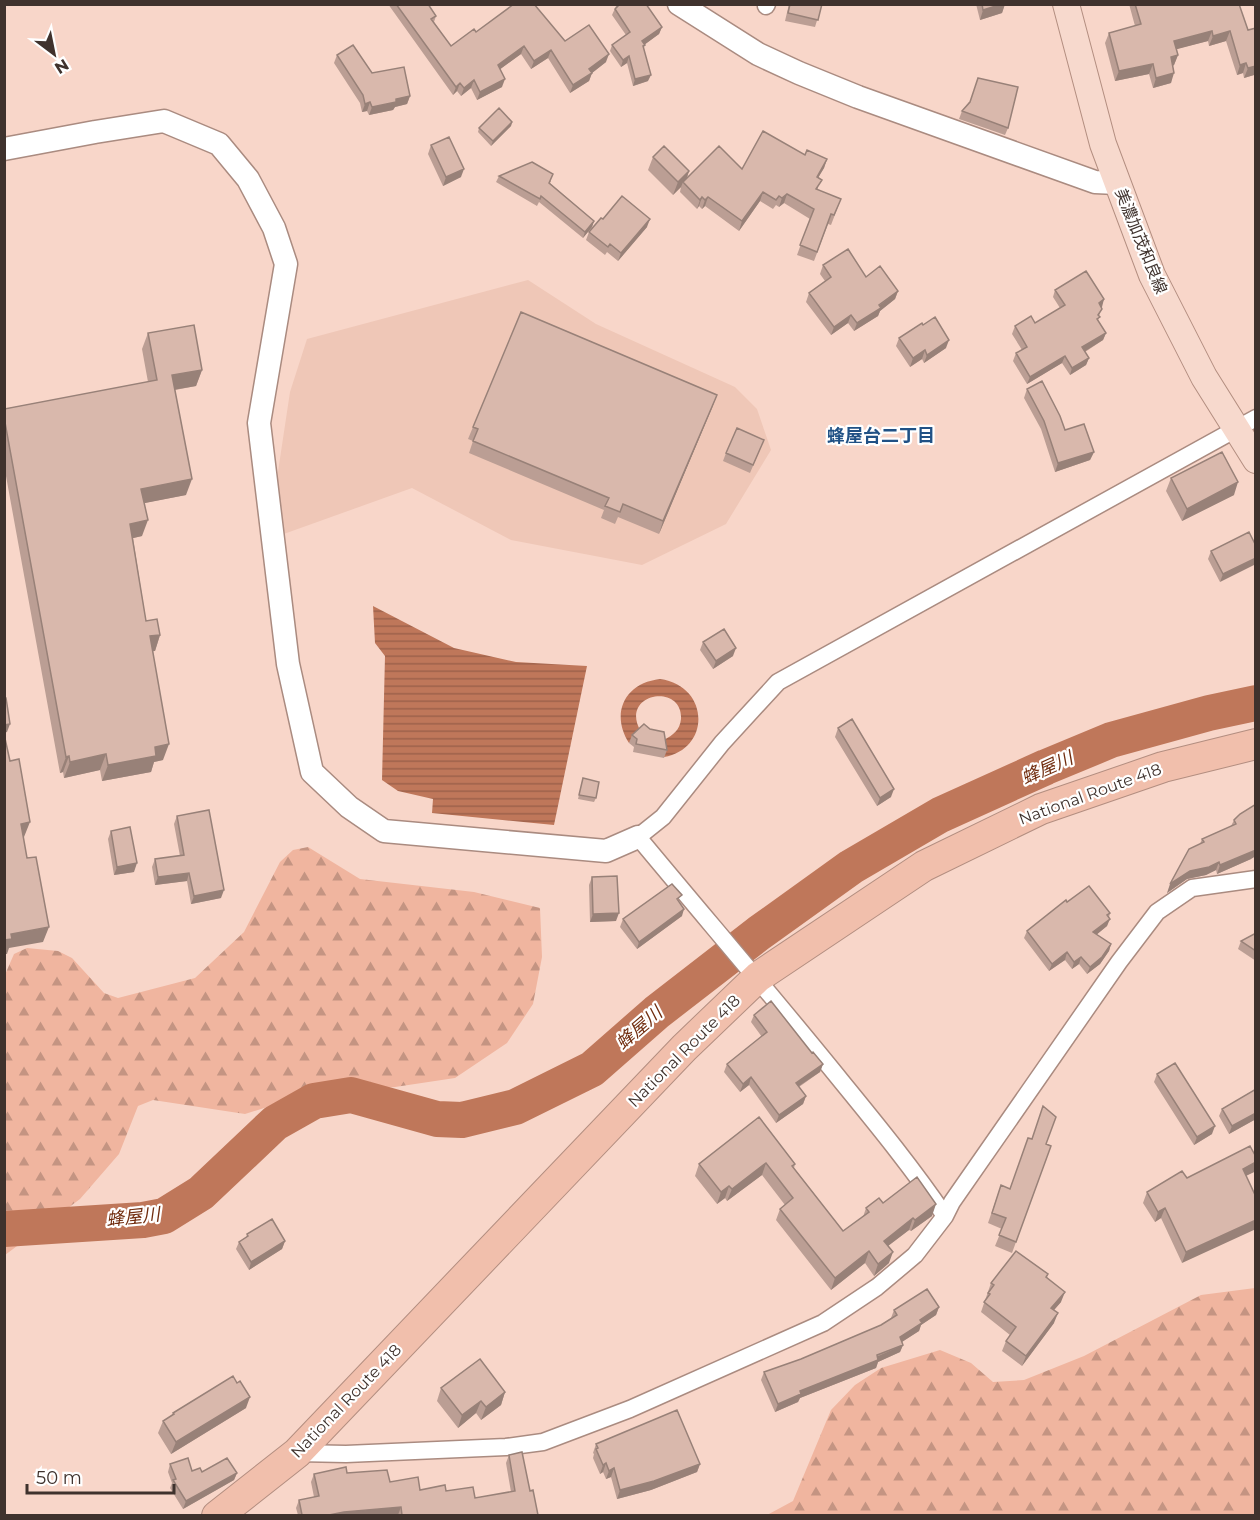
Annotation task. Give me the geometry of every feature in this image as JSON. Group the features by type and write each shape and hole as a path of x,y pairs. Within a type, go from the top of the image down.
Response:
{"highway":[{"name":"National Route 418","path":"217,1515 297,1453 684,1048 758,977 924,866 1041,808 1163,767 1256,744"}],"main road":[{"name":"美濃加茂和良線","path":"1066,4 1103,144 1152,275 1204,377 1247,424 1256,460"}],"street":[{"path":"679,4 758,54 858,97 1095,182 1117,183"},
{"path":"4,149 164,122 219,144 248,179 274,228 286,264 260,423 288,664 312,772 349,807 384,831 606,851 638,837 663,817 722,743 778,682 1247,424"},
{"path":"638,837 716,931 758,977 918,1176 945,1216"},
{"path":"297,1453 346,1454 495,1448 543,1442 630,1409 823,1323 877,1287 915,1255 945,1216 952,1202 1119,962 1157,912 1192,888 1256,879"}],"shaded area":[{"path":"528,280 596,324 735,387 757,409 771,450 726,524 642,565 511,540 412,488 281,535 276,485 290,392 307,339"},
{"path":"373,606 454,648 516,662 587,666 554,825 432,813 433,799 398,791 382,780 385,656 375,643"},
{"path":"660,679 676,684 688,693 696,705 698,718 697,731 690,742 679,752 664,757 664,740 676,732 681,719 679,707 672,700 653,697 644,701 638,708 636,719 641,732 629,743 623,732 621,721 624,701 630,693 638,686"}],"green space":[{"path":"308,847 360,879 474,892 540,908 542,957 533,1004 507,1043 455,1078 395,1087 308,1094 245,1114 153,1100 138,1106 119,1154 80,1199 5,1255 4,977 14,954 27,948 58,951 72,958 104,993 118,998 195,978 244,932 280,862 293,850"},
{"path":"1255,1288 1255,1515 767,1515 793,1501 831,1410 855,1385 881,1368 940,1350 971,1363 993,1382 1024,1380 1084,1356 1201,1295"}],"building":[{"path":"396,4 428,4 436,16 431,19 451,46 474,29 476,32 514,4 534,4 565,41 589,25 609,54 589,69 592,73 573,85 551,50 534,61 524,46 498,65 505,79 480,92 474,80 464,88 460,83 456,87"},
{"path":"617,4 646,4 662,27 642,41 645,45 643,46 651,75 635,79 629,56 623,60 612,45 630,32 615,9"},
{"path":"790,4 822,4 818,20 788,13"},
{"path":"982,4 1002,4 983,10"},
{"path":"1135,4 1239,4 1248,30 1256,28 1256,66 1248,68 1246,63 1240,65 1230,31 1213,36 1212,31 1174,41 1178,55 1171,57 1174,73 1156,78 1153,64 1119,71 1109,33 1141,24"},
{"path":"353,45 372,73 404,67 410,96 396,99 396,102 372,107 370,102 365,104 363,95 337,55"},
{"path":"978,78 1018,87 1008,128 962,111 970,102"},
{"path":"499,108 512,122 493,141 479,128"},
{"path":"763,131 805,155 807,150 827,159 817,177 822,180 816,189 841,199 834,215 831,214 817,252 800,245 814,209 787,194 782,198 779,196 776,200 763,192 742,221 708,197 705,200 702,197 700,200 683,182 719,146 742,169"},
{"path":"449,137 464,169 446,177 431,145"},
{"path":"664,146 689,171 678,182 653,157"},
{"path":"532,162 553,174 549,183 594,221 585,232 541,196 540,199 499,176"},
{"path":"622,196 650,219 621,253 610,244 608,247 589,232"},
{"path":"848,249 866,277 880,266 898,291 879,305 881,308 857,323 851,315 834,327 809,293 831,277 823,265"},
{"path":"1086,271 1104,299 1099,303 1102,309 1097,319 1106,333 1082,347 1089,358 1072,368 1065,356 1030,377 1016,353 1027,347 1015,326 1031,316 1035,323 1065,305 1055,290"},
{"path":"521,312 717,395 663,521 623,504 620,512 605,506 609,498 473,441 478,429 473,427"},
{"path":"935,317 949,340 927,355 925,350 913,358 899,338"},
{"path":"194,325 202,370 172,375 192,479 141,489 148,520 130,524 146,621 157,619 160,635 150,636 169,744 155,747 156,756 108,765 106,754 70,762 69,756 66,757 4,409 157,380 148,333"},
{"path":"1042,381 1065,430 1084,424 1094,452 1058,463 1044,421 1027,389"},
{"path":"737,428 764,440 753,465 726,453"},
{"path":"1222,452 1238,482 1187,509 1171,478"},
{"path":"1249,532 1256,546 1256,558 1223,574 1211,551"},
{"path":"724,629 736,648 716,661 703,642"},
{"path":"4,698 6,698 10,724 4,725"},
{"path":"852,719 894,789 880,798 838,728"},
{"path":"644,724 650,729 664,732 667,750 636,744 637,739 632,735"},
{"path":"4,734 10,761 19,759 30,822 21,824 27,858 36,857 49,927 11,934 12,939 4,940"},
{"path":"583,778 599,782 596,798 579,795"},
{"path":"1256,804 1256,850 1220,865 1219,862 1209,867 1190,871 1170,884 1189,849 1204,842 1202,839 1236,824 1234,820 1240,814"},
{"path":"209,810 224,890 194,896 189,873 158,877 155,859 184,855 177,816"},
{"path":"130,827 137,863 117,867 111,831"},
{"path":"617,876 619,913 593,914 592,877"},
{"path":"672,884 682,895 677,899 684,909 639,942 623,919"},
{"path":"1089,886 1110,913 1107,915 1110,919 1093,932 1111,944 1102,957 1090,967 1081,957 1074,962 1067,952 1052,964 1027,931 1066,900 1067,902"},
{"path":"1256,933 1256,951 1241,941"},
{"path":"771,1001 823,1064 796,1083 806,1096 779,1115 751,1077 743,1084 727,1064 767,1032 754,1015"},
{"path":"1175,1063 1215,1126 1197,1137 1157,1074"},
{"path":"1256,1089 1256,1113 1232,1126 1222,1109"},
{"path":"1043,1106 1056,1117 1046,1144 1051,1146 1016,1242 999,1235 1006,1218 992,1213 1001,1185 1010,1189 1028,1138 1032,1139"},
{"path":"759,1117 795,1164 792,1166 843,1231 869,1212 866,1208 879,1198 883,1203 917,1177 936,1204 915,1220 913,1218 884,1241 893,1252 878,1264 869,1251 835,1278 780,1209 793,1198 766,1163 732,1189 729,1186 721,1192 699,1164"},
{"path":"1250,1146 1256,1162 1243,1169 1256,1197 1256,1220 1186,1252 1165,1208 1158,1212 1147,1192 1182,1171 1187,1178"},
{"path":"272,1219 285,1241 251,1262 239,1242 248,1236 247,1234"},
{"path":"1016,1251 1048,1274 1046,1277 1065,1292 1051,1308 1058,1313 1026,1356 1006,1341 1016,1327 984,1302 994,1285 991,1283"},
{"path":"927,1289 939,1307 920,1320 922,1323 900,1337 903,1345 877,1355 878,1360 800,1391 801,1394 778,1404 764,1372 881,1325 897,1315 894,1310"},
{"path":"480,1359 505,1392 486,1407 481,1401 462,1415 441,1388"},
{"path":"233,1376 237,1383 240,1381 250,1397 176,1442 163,1421"},
{"path":"677,1410 700,1464 654,1481 620,1490 614,1468 609,1471 606,1463 603,1465 596,1444"},
{"path":"522,1452 530,1491 533,1490 538,1515 402,1515 401,1507 329,1515 302,1515 299,1500 319,1496 314,1474 346,1467 347,1473 387,1470 390,1482 418,1477 420,1490 445,1485 446,1491 473,1487 475,1498 515,1491 509,1455"},
{"path":"188,1458 192,1471 200,1468 202,1472 227,1458 237,1473 186,1501 173,1480 176,1479 170,1464"}],"waterway":[{"name":"蜂屋川","path":"4,1229 143,1220 164,1216 201,1193 275,1123 314,1101 351,1095 437,1119 462,1120 515,1107 592,1069 657,1012 759,933 851,867 940,815 1111,740 1209,713 1256,703"}],"district":[{"name":"蜂屋台二丁目","path":"881,436"}]}
